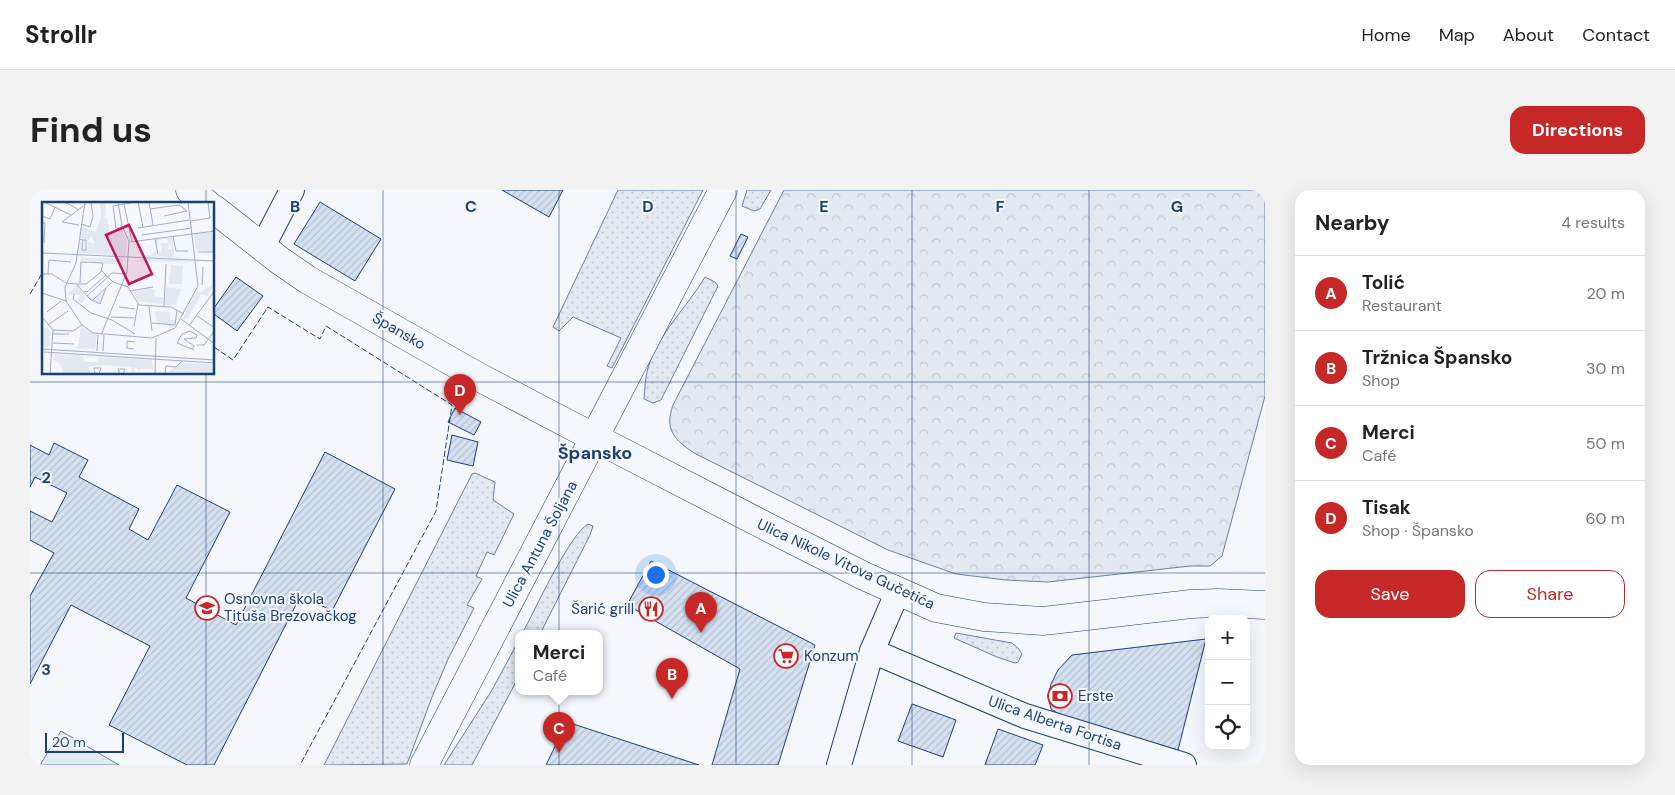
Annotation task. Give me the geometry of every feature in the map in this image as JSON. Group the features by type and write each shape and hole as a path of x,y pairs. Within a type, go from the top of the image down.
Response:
{"street":[{"path":"190,190 204,202"},
{"path":"263,246 292,190"},
{"name":"Ulica Antuna Šoljana","path":"424,765 723,190"},
{"name":"Špansko","path":"215,210 308,280 477,376 594,438"},
{"name":"Ulica Nikole Vitova Gučetića","path":"594,438 785,536 936,608 984,617 1043,621 1128,610 1218,602 1265,605"},
{"path":"839,765 872,651 898,590"},
{"name":"Ulica Alberta Fortisa","path":"872,651 1025,716 1184,765"}],"green space":[{"path":"618,190 703,190 612,368 607,366 621,338 573,317 559,331 553,327"},
{"path":"747,190 771,190 760,209 754,211 742,206"},
{"path":"784,190 1265,190 1265,396 1222,556 1210,566 1190,566 1048,582 1006,580 956,574 888,550 694,453 681,444 671,428 670,421 673,405"},
{"path":"705,277 715,282 718,286 661,400 653,403 644,399 647,372 659,344"},
{"path":"475,473 495,482 493,500 514,514 494,555 487,552 476,576 482,579 467,605 474,608 448,659 407,764 324,765 472,474"},
{"path":"588,524 593,526 542,630 524,630 562,558 580,531"},
{"path":"956,633 1012,643 1022,654 1018,662 1015,663 954,638"},
{"path":"515,647 515,684 472,765 444,765 492,690"},
{"path":"61,731 119,765 40,765"}],"building":[{"path":"502,190 563,190 549,217"},
{"path":"320,202 381,239 355,281 294,244"},
{"path":"741,234 748,237 737,259 730,256"},
{"path":"236,277 263,296 237,331 215,315 215,307"},
{"path":"455,408 481,422 474,435 448,422"},
{"path":"452,435 478,442 473,466 447,460"},
{"path":"54,443 88,460 79,477 139,509 129,529 148,540 177,485 230,512 186,598 236,625 325,452 395,489 332,611 301,595 214,765 187,765 109,725 150,646 71,605 30,684 30,596 54,553 30,540 30,511 52,522 67,493 35,477 30,487 30,445 49,455"},
{"path":"651,561 815,645 778,765 712,765 740,669 627,605"},
{"path":"1205,639 1178,750 1063,717 1051,709 1048,696 1051,684 1058,670 1072,655"},
{"path":"912,704 956,720 943,757 898,741"},
{"path":"567,722 699,765 546,765"},
{"path":"998,729 1043,745 1035,765 985,765"}],"fence":[{"path":"30,294 42,273"},
{"path":"215,348 233,360 268,307 320,339 326,326 452,405 436,511 300,765"}],"place":[{"name":"Tisak","path":"460,415"},
{"name":"Osnovna škola Tituša Brezovačkog","path":"207,608"},
{"name":"Šarić grill","path":"651,609"},
{"name":"Tolić","path":"701,633"},
{"name":"Konzum","path":"786,656"},
{"name":"Erste","path":"1060,696"},
{"name":"Tržnica Špansko","path":"672,699"},
{"name":"Merci","path":"559,753"}],"district":[{"name":"Špansko","path":"595,453"}]}
